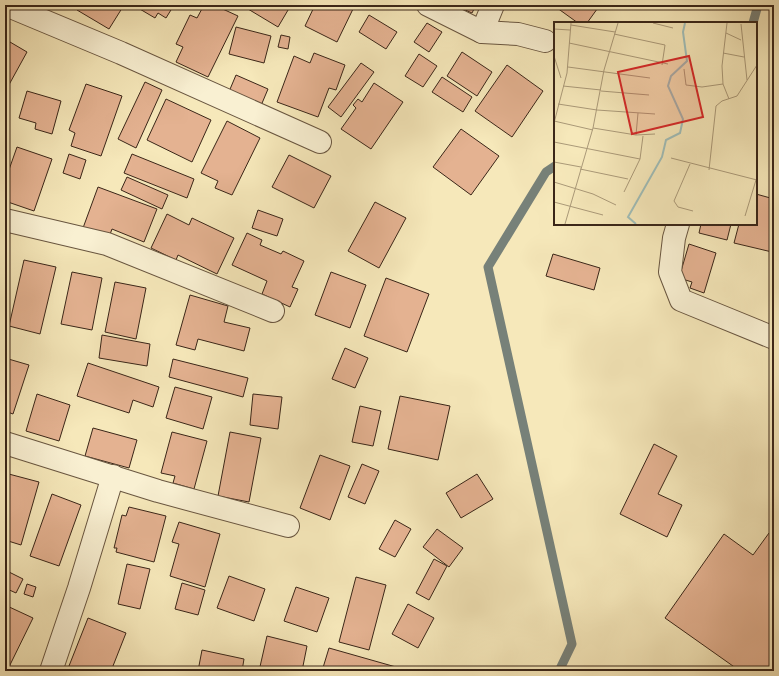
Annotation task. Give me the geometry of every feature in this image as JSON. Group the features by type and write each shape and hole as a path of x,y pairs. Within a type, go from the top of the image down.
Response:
{"street":[{"path":"6,5 121,53 320,142"},
{"path":"428,5 482,32 518,34 545,41"},
{"path":"482,32 493,5"},
{"path":"5,220 107,244 274,311"},
{"path":"678,225 674,238 670,272 681,300 774,338"},
{"path":"5,443 158,491 288,526"},
{"path":"51,671 79,588 113,476"}],"building":[{"path":"80,5 124,5 109,29 77,10"},
{"path":"133,5 174,5 166,18 158,13 155,18"},
{"path":"204,5 214,5 238,16 208,77 176,62 183,47 176,44 190,15 197,18"},
{"path":"291,5 278,27 243,6"},
{"path":"315,5 345,5 353,9 337,42 305,26"},
{"path":"454,5 476,5 472,13"},
{"path":"553,5 600,5 588,22 577,22"},
{"path":"369,15 397,32 386,49 359,32"},
{"path":"427,23 442,32 429,52 414,42"},
{"path":"236,27 271,36 264,63 229,54"},
{"path":"281,35 290,37 288,49 278,47"},
{"path":"10,42 27,52 5,92 5,51"},
{"path":"462,52 492,72 477,96 447,76"},
{"path":"314,53 345,65 336,90 329,88 318,117 277,102 294,56 310,63"},
{"path":"419,54 437,66 423,87 405,76"},
{"path":"361,63 374,72 341,117 328,107"},
{"path":"507,65 543,91 512,137 475,111"},
{"path":"236,75 268,89 260,108 228,94"},
{"path":"442,77 472,97 463,112 432,92"},
{"path":"145,82 162,90 136,148 118,139"},
{"path":"374,83 403,102 371,149 341,129 356,108 353,105 358,99 362,102"},
{"path":"86,84 122,96 101,156 71,146 75,133 69,130"},
{"path":"27,91 61,101 52,134 35,129 36,123 19,118"},
{"path":"166,99 211,120 192,162 147,140"},
{"path":"227,121 260,138 232,195 215,188 218,181 201,173"},
{"path":"461,129 499,156 471,195 433,167"},
{"path":"17,147 52,159 34,211 5,201 5,181"},
{"path":"69,154 86,160 80,179 63,173"},
{"path":"132,154 194,179 187,198 124,173"},
{"path":"289,155 331,176 314,208 272,187"},
{"path":"127,177 168,195 162,209 121,190"},
{"path":"98,187 157,209 144,242 112,229 109,237 83,228"},
{"path":"757,194 774,199 774,242 772,252 734,243 739,225 757,225"},
{"path":"375,202 406,218 379,268 348,251"},
{"path":"258,210 283,219 277,236 252,228"},
{"path":"167,214 189,225 192,218 234,238 217,274 178,255 176,260 151,248"},
{"path":"701,225 731,225 727,240 699,233"},
{"path":"247,233 262,240 260,245 281,254 283,251 304,261 292,287 298,289 290,307 262,294 267,281 232,265"},
{"path":"689,244 716,253 704,293 690,288 692,282 679,278"},
{"path":"553,254 600,268 594,290 546,276"},
{"path":"24,260 56,267 40,334 9,326"},
{"path":"72,272 102,278 92,330 61,324"},
{"path":"331,272 366,285 350,328 315,315"},
{"path":"386,278 429,294 407,352 364,336"},
{"path":"115,282 146,288 136,339 105,332"},
{"path":"190,295 228,306 224,322 250,328 244,351 198,339 195,350 176,345"},
{"path":"102,335 150,344 147,366 99,358"},
{"path":"345,348 368,358 355,388 332,379"},
{"path":"5,358 29,365 13,414 5,411"},
{"path":"173,359 248,378 243,397 169,377"},
{"path":"88,363 159,387 153,407 133,400 129,413 77,396"},
{"path":"175,387 212,397 203,429 166,418"},
{"path":"37,394 70,405 59,441 26,431"},
{"path":"253,394 282,397 278,429 250,425"},
{"path":"400,396 450,406 438,460 388,449"},
{"path":"360,406 381,411 373,446 352,442"},
{"path":"93,428 137,440 129,468 85,456"},
{"path":"172,432 207,441 194,489 173,483 175,476 161,473"},
{"path":"230,432 261,438 249,502 218,496"},
{"path":"654,444 677,456 658,494 682,505 667,537 620,514"},
{"path":"320,455 350,466 330,520 300,508"},
{"path":"362,464 379,471 365,504 348,497"},
{"path":"5,473 39,482 21,545 5,540 5,507 7,499 5,498"},
{"path":"477,474 493,499 461,518 446,493"},
{"path":"52,494 81,505 59,566 30,556"},
{"path":"129,507 166,516 154,562 116,552 117,548 114,548 122,515 126,516"},
{"path":"395,520 411,529 395,557 379,549"},
{"path":"179,522 220,534 205,587 170,576 179,544 172,542"},
{"path":"437,529 463,548 449,567 423,547"},
{"path":"769,533 774,537 774,671 740,671 665,618 724,534 753,555"},
{"path":"434,559 447,566 429,600 416,593"},
{"path":"127,564 150,569 140,609 118,604"},
{"path":"5,570 23,579 16,593 5,588"},
{"path":"229,576 265,589 254,621 217,608"},
{"path":"356,577 386,585 369,650 339,642"},
{"path":"182,583 205,590 198,615 175,609"},
{"path":"27,584 36,587 33,597 24,594"},
{"path":"296,587 329,598 317,632 284,621"},
{"path":"408,604 434,618 418,648 392,634"},
{"path":"5,605 33,618 7,671 5,671"},
{"path":"88,618 126,633 111,671 67,671"},
{"path":"267,636 307,646 302,671 259,671"},
{"path":"329,648 410,671 322,671"},
{"path":"202,650 244,659 242,671 198,671"}],"waterway":[{"path":"753,22 758,5"},
{"path":"554,167 546,172 488,267 572,644 559,671"}]}
